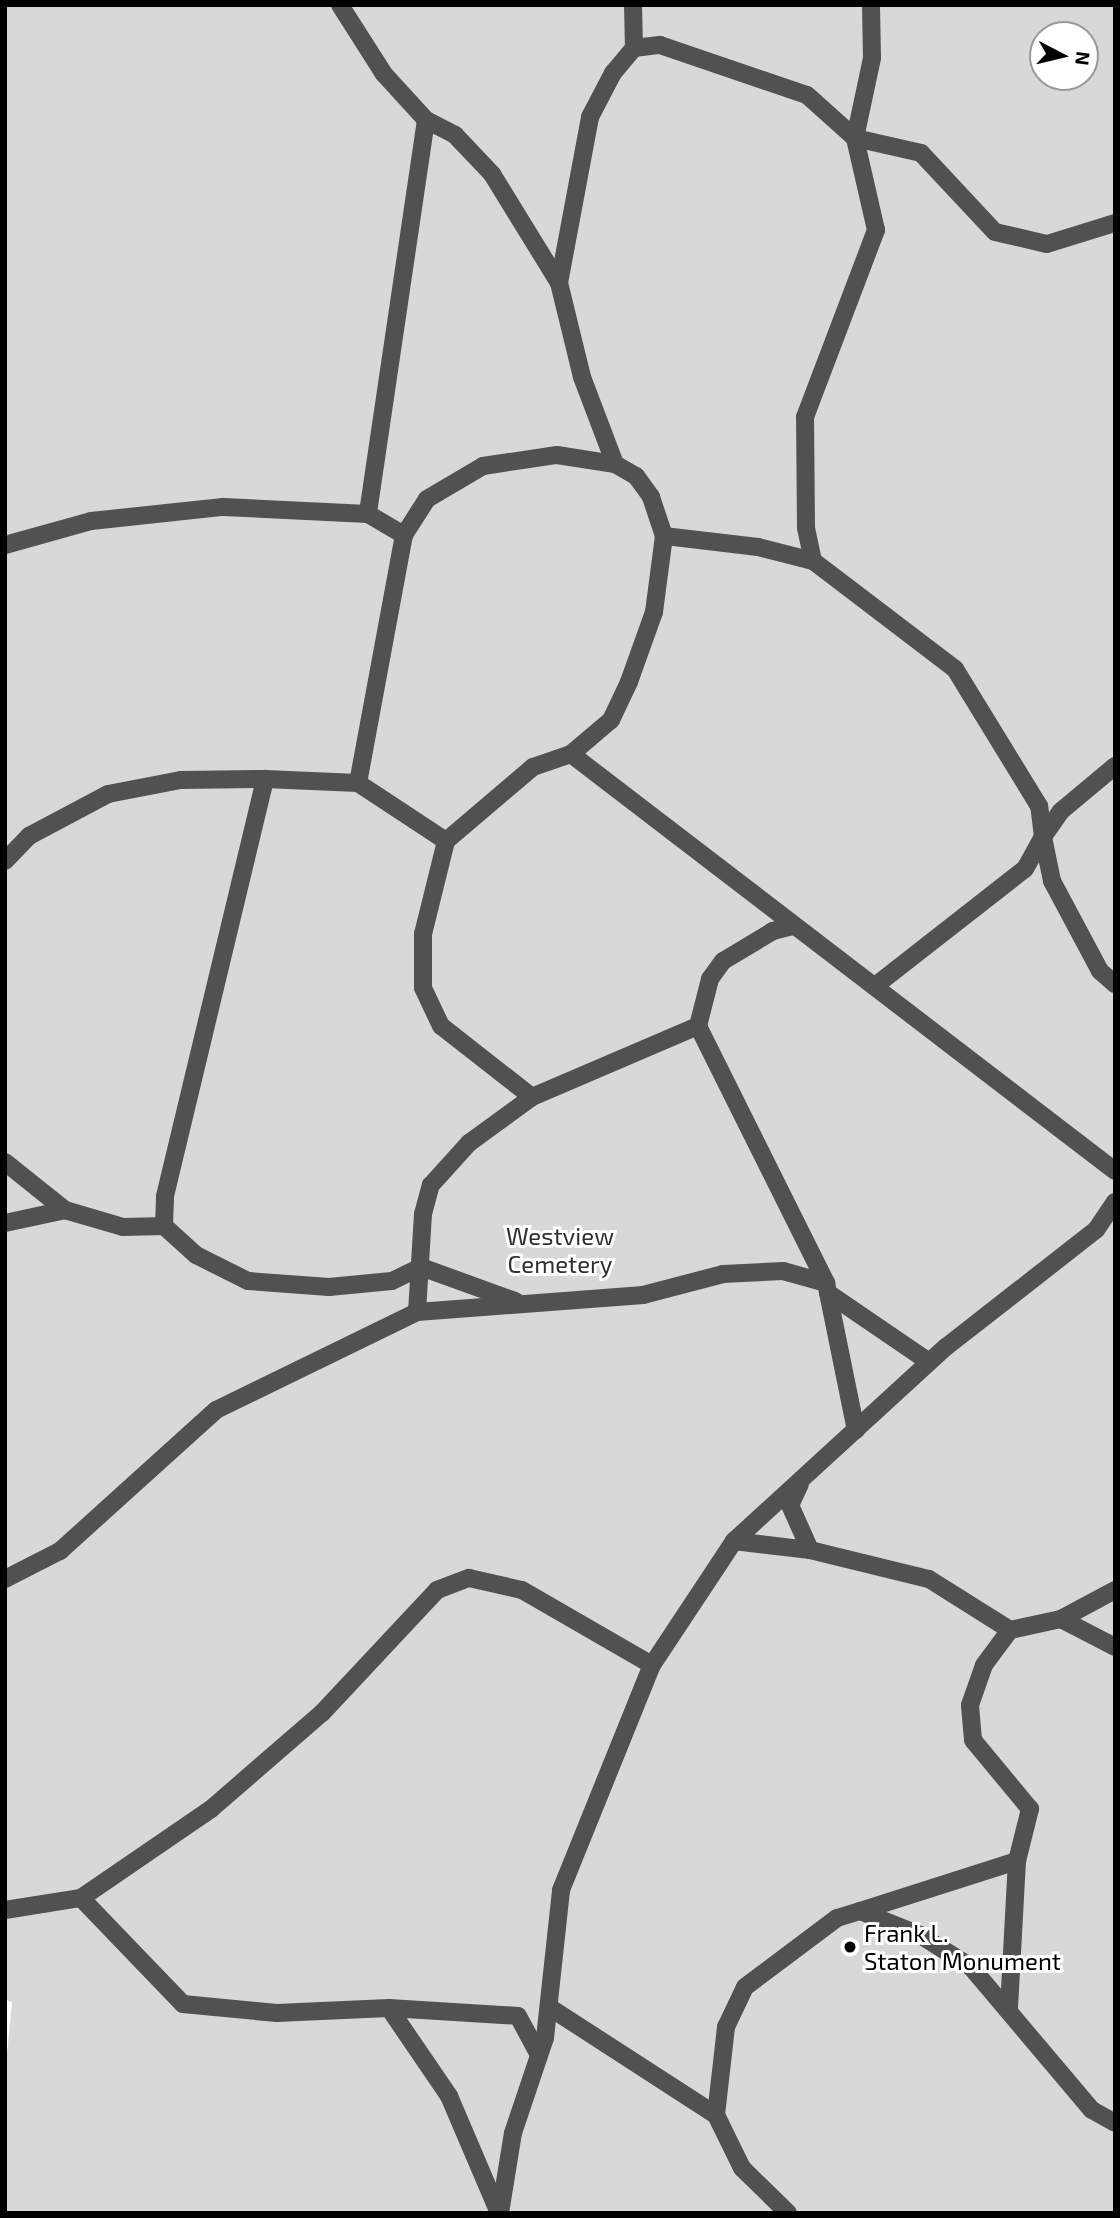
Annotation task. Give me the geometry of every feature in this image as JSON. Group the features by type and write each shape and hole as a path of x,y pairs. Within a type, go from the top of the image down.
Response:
{"lane":[{"path":"340,5 384,74 426,120 455,135 492,173 559,283 582,377 615,464"},
{"path":"559,283 590,117 634,48 633,5"},
{"path":"813,561 806,528 806,417 876,230 855,138 872,58 871,5"},
{"path":"634,48 660,45 807,95 855,138 920,153 995,232 1047,244 1115,223"},
{"path":"368,514 426,120"},
{"path":"358,783 404,535 427,499 483,466 557,455 615,464 636,476 651,497 664,536 654,612 629,682 611,720 571,754 533,767 446,841 422,934 423,988 429,1009 473,1056 532,1097"},
{"path":"5,545 91,521 223,507 368,514 404,535"},
{"path":"664,536 758,547 813,561 955,669 1027,782 1039,806 1052,881 1100,971 1115,984"},
{"path":"571,754 1115,1171"},
{"path":"875,986 1026,869 1061,811 1115,766"},
{"path":"164,1226 165,1196 265,779"},
{"path":"5,861 29,836 108,794 181,780 265,779 358,783 446,841"},
{"path":"793,926 773,931 723,961 710,979 698,1026 827,1288 856,1430"},
{"path":"416,1312 423,1214 431,1185 469,1143 532,1097 698,1026"},
{"path":"5,1162 65,1210 123,1227 164,1226 196,1255 248,1281 342,1286 392,1282 421,1267 522,1304"},
{"path":"499,2213 513,2133 539,2055 549,2007 561,1890 652,1665 734,1541 929,1363 1096,1230 1115,1202"},
{"path":"5,1223 65,1210"},
{"path":"1096,1230 1115,1227"},
{"path":"5,1579 60,1551 216,1410 416,1312 643,1295 723,1274 783,1270 827,1288 929,1363"},
{"path":"803,1478 790,1505 810,1550"},
{"path":"734,1541 810,1550 929,1579 1010,1630"},
{"path":"5,1910 81,1898 211,1809 322,1713 437,1590 469,1578 522,1590 652,1665"},
{"path":"1009,2008 1017,1861 1030,1809 973,1740 970,1705 984,1665 1010,1630 1061,1619 1115,1590"},
{"path":"1061,1619 1115,1647"},
{"path":"716,2115 726,2027 745,1986 837,1918 1017,1861"},
{"path":"81,1898 183,2004 277,2013 389,2008 517,2016 539,2055"},
{"path":"860,1911 920,1934 971,1967 1009,2008 1092,2110 1115,2123"},
{"path":"549,2007 716,2115 742,2168 788,2213"},
{"path":"389,2008 449,2096 499,2213"}],"green space":[{"name":"Westview Cemetery","path":"5,5 1115,5 1115,2213 5,2213 5,2075 12,2002 5,2000"}],"place":[{"name":"Frank L. Staton Monument","path":"850,1947"}]}
